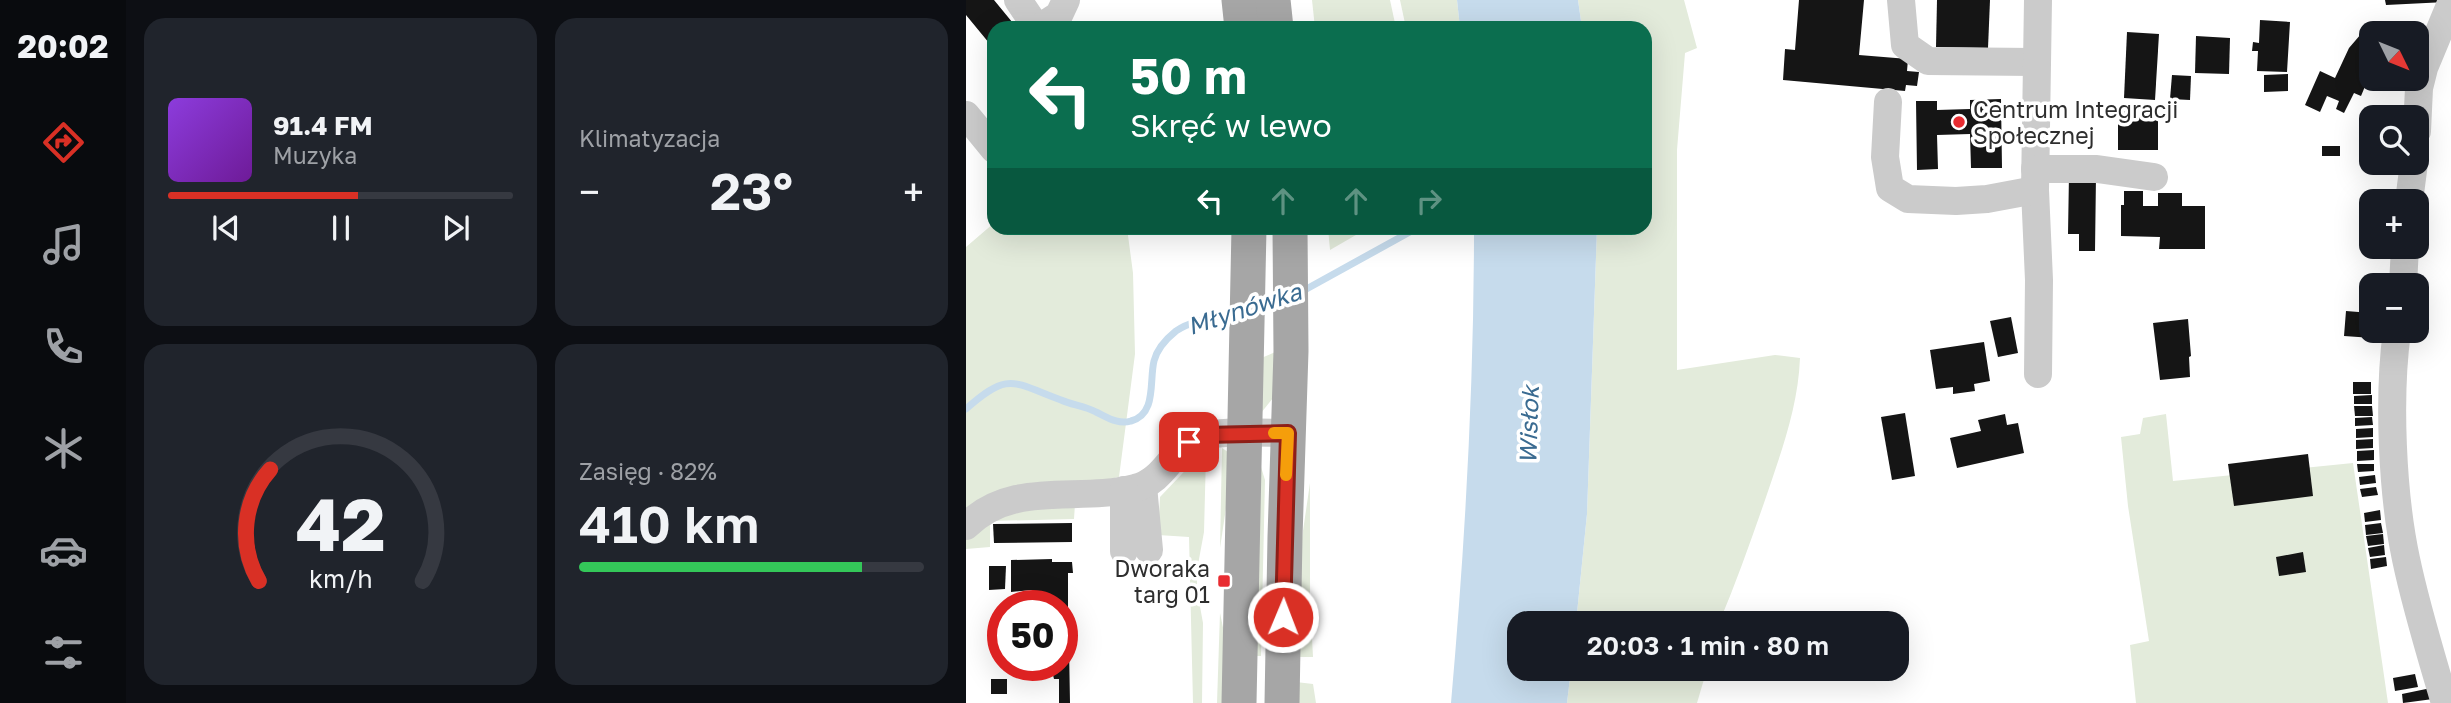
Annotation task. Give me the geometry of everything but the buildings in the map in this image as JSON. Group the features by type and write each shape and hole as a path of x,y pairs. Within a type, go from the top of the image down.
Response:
{"main road":[{"path":"1239,0 1241,21"},
{"path":"1273,0 1275,21"},
{"path":"1282,703 1291,351 1290,236"},
{"path":"1239,703 1249,242"}],"street":[{"path":"1018,0 1033,21"},
{"path":"1049,21 1059,15 1066,0"},
{"path":"1901,0 1905,45 1928,61 2036,62"},
{"path":"2038,0 2035,189 2039,280 2038,374"},
{"path":"2418,105 2424,68 2451,3"},
{"path":"1888,102 1885,157 1890,187 1908,199 1987,199 2035,189 2097,169 2154,177"},
{"path":"966,116 987,141"},
{"path":"2396,343 2394,437 2397,497 2406,559 2445,703"},
{"path":"966,526 997,503 1018,498 1133,488 1157,478 1189,442 1198,437 1288,433"},
{"path":"1133,488 1136,551"}],"green space":[{"path":"1312,0 1390,0 1394,21 1314,21"},
{"path":"1400,0 1457,0 1459,21 1404,21"},
{"path":"1578,0 1684,0 1697,48 1685,53 1677,150 1677,370 1775,355 1800,358 1799,377 1782,449 1724,611 1577,611 1587,514 1597,235 1652,235 1652,21 1581,21"},
{"path":"987,229 987,235 1128,235 1133,273 1135,354 1119,477 966,509 966,247"},
{"path":"1329,235 1356,235 1330,250"},
{"path":"1278,351 1273,398 1261,413 1259,359"},
{"path":"2166,414 2173,481 2353,463 2388,703 2136,703 2130,645 2149,641 2128,506 2121,437 2140,434 2143,418"},
{"path":"1222,448 1228,452 1232,468 1220,548"},
{"path":"1201,454 1206,455 1204,532 1197,570 1197,590 1203,623 1202,703 1193,703 1189,537 1158,535 1160,497"},
{"path":"1261,467 1265,480 1261,656 1253,656"},
{"path":"1310,483 1313,657 1296,657 1298,565"},
{"path":"1075,504 1074,519 991,521 1029,508"},
{"path":"990,521 990,547 966,549 966,540"},
{"path":"1220,613 1228,652 1227,703 1217,703"},
{"path":"1570,681 1703,681 1697,703 1567,703"},
{"path":"1296,682 1313,684 1316,703 1295,703"}],"water":[{"path":"1457,0 1578,0 1581,21 1459,21"},
{"name":"Wisłok","path":"1474,235 1597,235 1587,514 1577,611 1507,611 1507,681 1570,681 1567,703 1451,703 1468,466"}],"waterway":[{"name":"Młynówka","path":"1301,292 1404,235"},
{"name":"Młynówka","path":"966,409 992,389 1011,384 1087,408 1113,420 1131,421 1145,411 1150,396 1154,361 1169,337 1189,324 1237,313"}],"slow traffic":[{"path":"1274,433 1288,433 1286,475"}],"place":[{"name":"Centrum Integracji Społecznej","path":"1959,122"},
{"name":"Dworaka targ 01","path":"1224,581"}],"route":[{"path":"1189,442 1204,435 1288,433 1283,617"}]}
